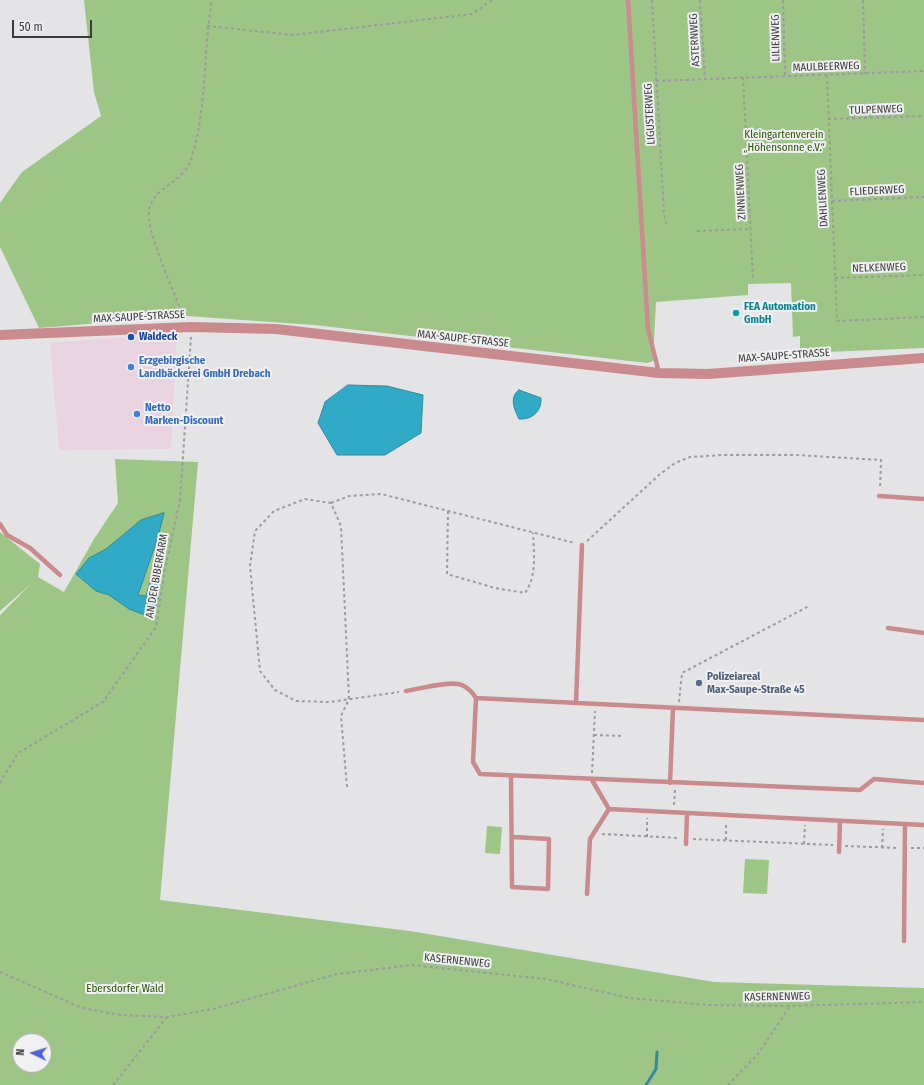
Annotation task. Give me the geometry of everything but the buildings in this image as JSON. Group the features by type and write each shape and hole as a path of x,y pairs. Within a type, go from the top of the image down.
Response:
{"street":[{"name":"MAX-SAUPE-STRASSE","path":"0,335 187,327 276,329 659,373 708,374 924,358"}],"lane":[{"path":"628,0 648,329 659,373"},
{"path":"879,496 924,499"},
{"path":"0,524 7,535 30,548 60,575"},
{"path":"576,703 582,545"},
{"path":"888,628 924,632"},
{"path":"406,691 445,685 461,685 472,692 476,698 472,762 480,774 592,780 860,790 874,780 924,783"},
{"path":"476,698 924,720"},
{"path":"670,783 673,708"},
{"path":"511,776 513,837 512,887 548,889 549,839 513,837"},
{"path":"592,780 609,809"},
{"path":"609,809 924,826"},
{"path":"587,894 590,839 594,830 609,809"},
{"path":"686,844 687,814"},
{"path":"839,852 840,821"},
{"path":"904,941 905,824"}],"path":[{"name":"AN DER BIBERFARM","path":"0,783 18,753 103,702 156,627 165,569 180,501 187,327 151,228 149,210 156,195 178,180 190,162 198,134 207,26 212,0"},
{"path":"207,26 293,35 472,14 492,0"},
{"name":"LIGUSTERWEG","path":"652,0 664,214 667,227"},
{"name":"ASTERNWEG","path":"700,0 705,79"},
{"name":"LILIENWEG","path":"783,0 785,76"},
{"path":"864,0 865,74"},
{"name":"MAULBEERWEG","path":"656,81 924,71"},
{"name":"DAHLIENWEG","path":"826,75 837,321 924,317"},
{"name":"ZINNIENWEG","path":"743,78 753,281"},
{"name":"TULPENWEG","path":"828,119 924,116"},
{"name":"FLIEDERWEG","path":"832,202 924,197"},
{"path":"697,232 751,229"},
{"name":"NELKENWEG","path":"835,278 924,275"},
{"path":"406,691 330,702 296,702 275,690 260,671 250,566 255,531 274,511 305,499 331,503 349,496 381,494 582,545 659,475 675,463 690,457 723,455 796,455 881,460 879,496"},
{"path":"331,503 341,526 349,699 341,716 347,787"},
{"path":"448,511 447,574 494,588 525,593 532,584 534,564 533,532"},
{"path":"680,686 682,674 809,606"},
{"path":"592,780 595,704"},
{"path":"594,734 622,736"},
{"path":"647,837 648,811"},
{"path":"726,840 727,816"},
{"path":"804,844 805,819"},
{"path":"882,848 883,823"},
{"path":"594,830 602,835 904,849 924,848"},
{"name":"KASERNENWEG","path":"0,972 82,1008 120,1015 168,1017 213,1009 337,974 412,965 546,979 629,998 709,1005 790,1006 924,1002"},
{"path":"728,1085 758,1054 790,1006"},
{"path":"113,1085 168,1017"}],"shaded area":[{"path":"177,333 171,449 59,450 50,343"}],"green space":[{"name":"Kleingartenverein „Höhensonne e.V.“","path":"84,0 924,0 924,348 800,353 800,336 793,337 791,283 748,284 748,295 656,302 653,361 647,363 314,325 187,316 39,328 0,247 0,203 22,172 101,116 94,92"},
{"name":"Ebersdorfer Wald","path":"115,459 198,462 160,900 410,931 714,982 924,988 924,1085 0,1085 0,615 31,584 0,611 0,532 40,564 38,577 64,592 94,539 118,503"},
{"path":"487,826 502,827 500,854 485,853"},
{"path":"745,859 769,860 767,894 743,893"}],"water":[{"path":"348,385 387,386 423,395 421,433 385,455 337,455 318,423 325,402"},
{"path":"519,390 541,398 538,411 532,416 524,419 519,419 513,403 514,396"},
{"path":"164,513 158,537 138,595 146,596 162,540 165,536 158,599 153,618 129,609 109,595 96,591 76,574 89,558 106,549 141,520"}],"waterway":[{"path":"646,1085 656,1069 657,1052"}],"place":[{"name":"FEA Automation GmbH","path":"736,313"},
{"name":"Waldeck","path":"131,337"},
{"name":"Erzgebirgische Landbäckerei GmbH Drebach","path":"131,367"},
{"name":"Netto Marken-Discount","path":"137,414"},
{"name":"Polizeiareal Max-Saupe-Straße 45","path":"699,683"}]}
